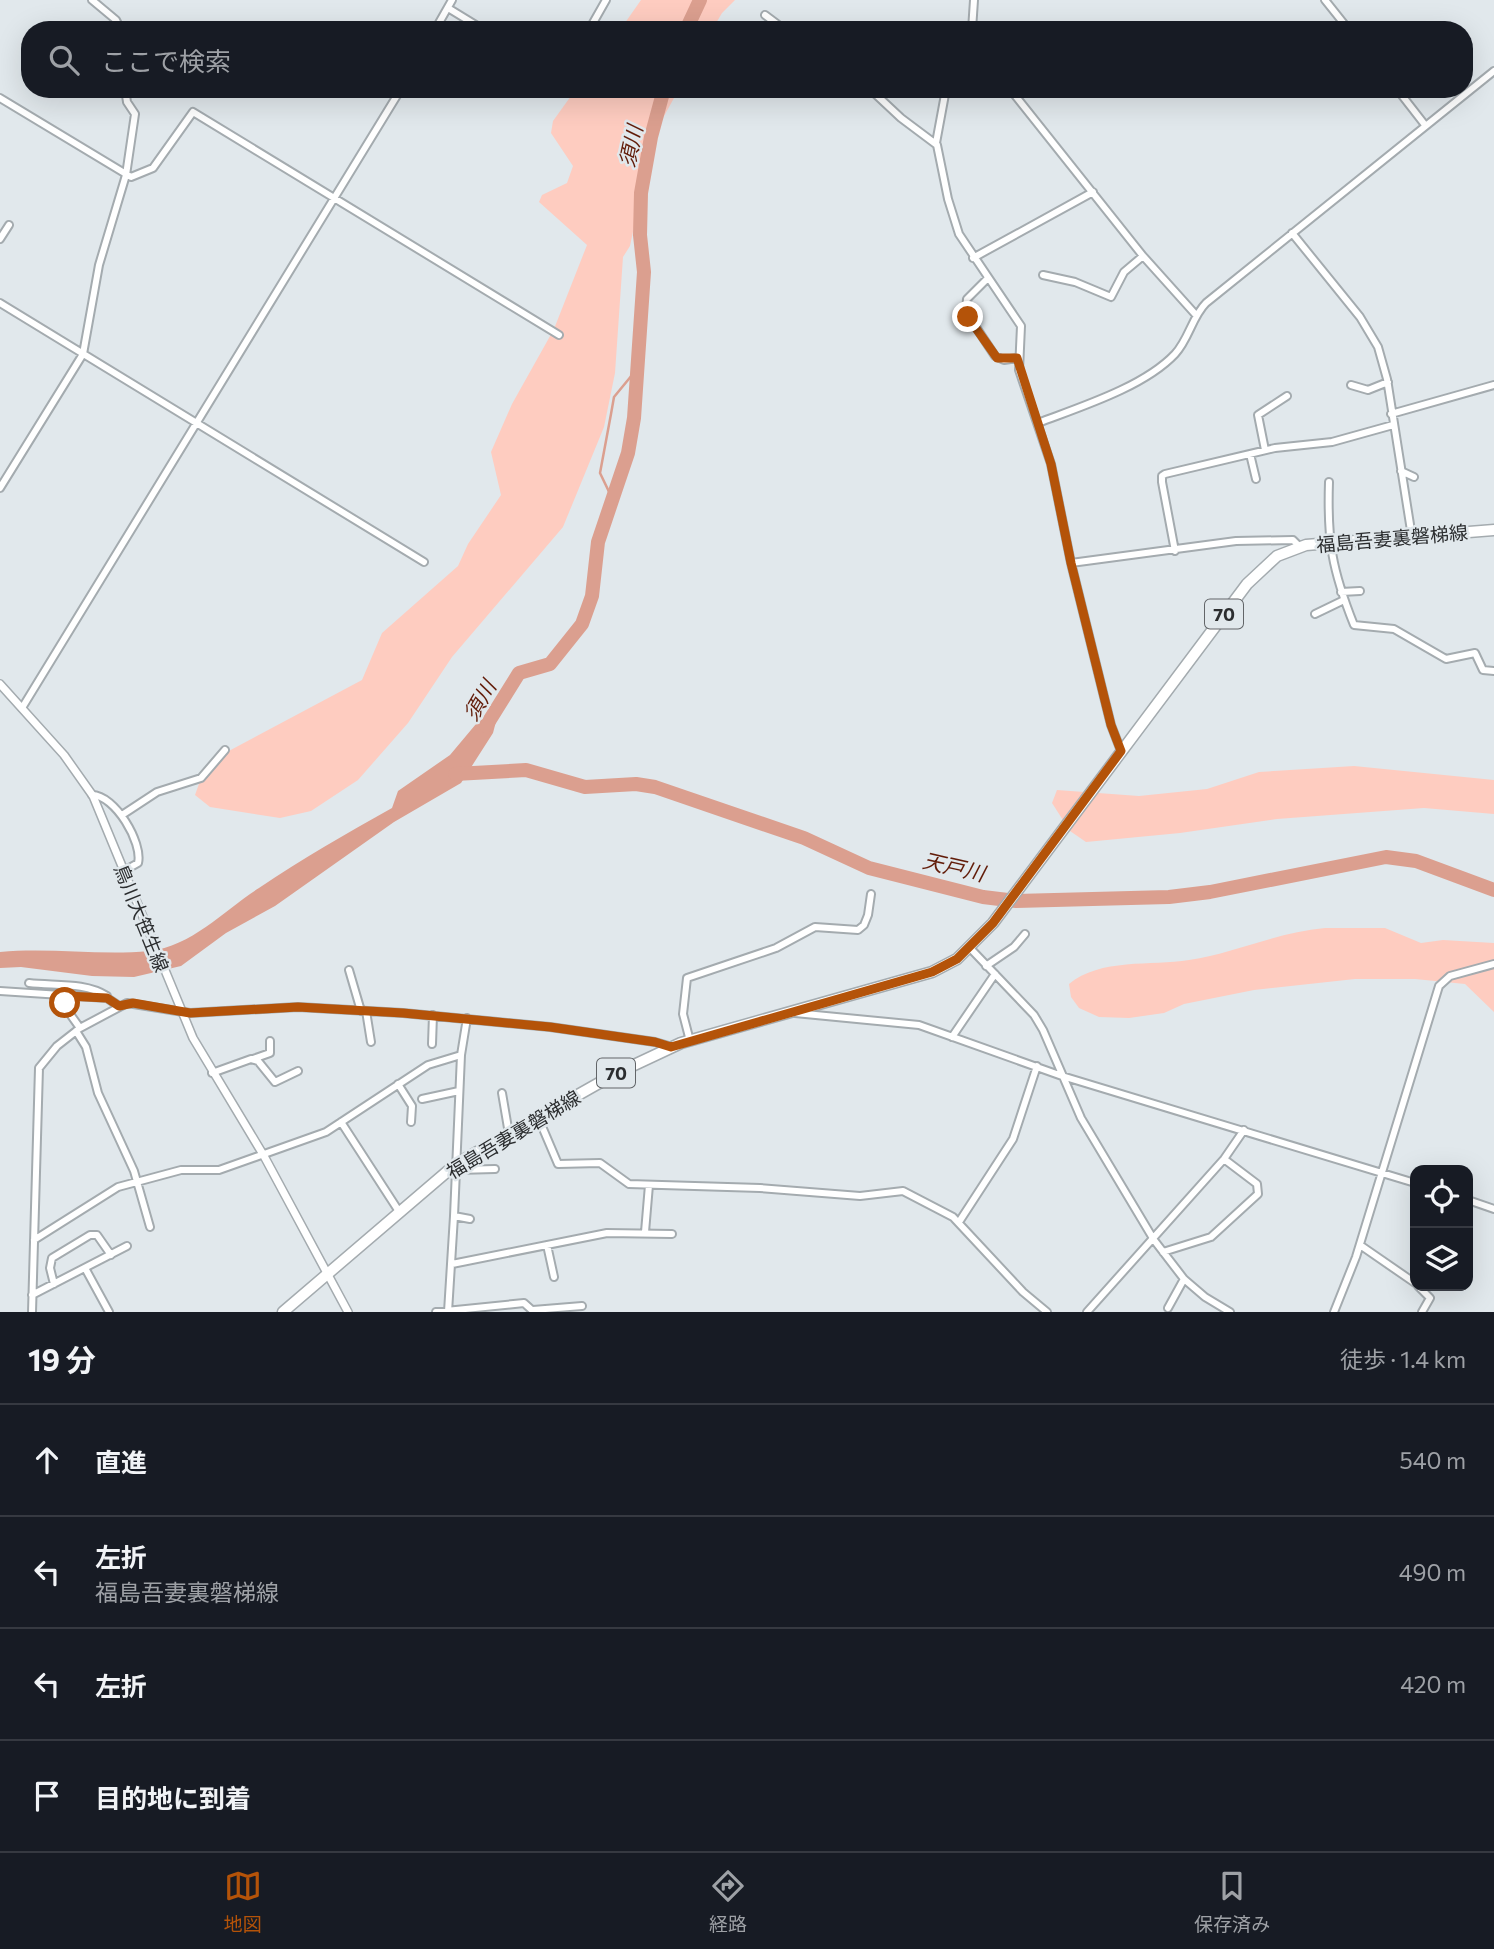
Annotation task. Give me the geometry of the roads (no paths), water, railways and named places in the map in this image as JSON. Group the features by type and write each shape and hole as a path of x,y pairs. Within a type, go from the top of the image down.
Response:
{"main road":[{"name":"福島吾妻裏磐梯線","path":"283,1312 457,1167 615,1074 671,1047 932,972 952,962 970,948 993,923 1044,852 1262,567 1277,556 1300,547 1329,543 1494,530"}],"street":[{"path":"594,21 606,0"},
{"path":"973,21 974,0"},
{"path":"1325,0 1342,21"},
{"path":"96,1 116,21"},
{"path":"440,21 450,2 473,21"},
{"path":"765,15 773,21"},
{"path":"1473,87 1494,71"},
{"path":"0,98 126,175 140,176 153,168 193,112 559,335"},
{"path":"0,488 83,354 99,265 126,175 135,114 126,98"},
{"path":"22,708 396,98"},
{"path":"880,98 901,118 936,143"},
{"path":"944,98 936,143 956,225 973,258 1020,323 1022,337 1017,358 1051,464 1071,563 1111,725 1121,751"},
{"path":"1017,98 1143,256 1196,315"},
{"path":"1403,98 1425,125"},
{"path":"1038,423 1122,388 1162,365 1179,350 1196,315 1206,303 1460,98"},
{"path":"973,258 1093,192"},
{"path":"0,239 9,225"},
{"path":"1292,233 1368,329 1378,346 1388,383 1412,537"},
{"path":"1043,275 1075,282 1111,298 1124,272 1143,256"},
{"path":"987,279 968,299 966,312 995,356 1004,360 1017,358"},
{"path":"0,303 424,562"},
{"path":"1351,385 1368,390 1388,383"},
{"path":"1391,414 1494,385"},
{"path":"1265,450 1258,415 1287,396"},
{"path":"1175,551 1161,477 1265,450 1332,442 1393,425"},
{"path":"1250,454 1256,479"},
{"path":"1401,471 1414,477"},
{"path":"1329,482 1329,543 1341,592 1354,625 1394,629 1446,659 1475,653 1483,670 1494,671"},
{"path":"1071,563 1236,541 1293,540 1300,547"},
{"path":"1341,592 1360,591"},
{"path":"1315,614 1344,600"},
{"name":"鳥川大笹生線","path":"0,684 76,770 92,795 181,1011 212,1073 264,1156 348,1312"},
{"path":"122,815 157,792 201,778 225,750"},
{"path":"92,795 104,796 122,815 140,857 138,863 123,874"},
{"path":"690,1041 683,1014 687,978 776,948 815,927 858,930 868,915 871,894"},
{"path":"986,966 1014,947 1025,934"},
{"path":"970,948 1034,1016 1054,1051 1062,1076 1101,1154 1154,1240 1184,1279 1205,1297 1230,1312"},
{"path":"1334,1312 1360,1245 1380,1172 1440,984 1450,976 1494,964"},
{"path":"349,970 371,1042"},
{"path":"952,1037 995,974"},
{"path":"29,983 98,991 119,1006"},
{"path":"0,992 112,999"},
{"path":"66,996 65,1007 86,1047 98,1093 138,1181 150,1227"},
{"path":"32,1312 37,1076 40,1064 78,1029 119,1006 127,1003 181,1011 298,1007 467,1018 655,1042 671,1047"},
{"path":"790,1011 798,1014 904,1022 1062,1076 1410,1182"},
{"path":"432,1044 433,1016"},
{"path":"448,1312 461,1055 467,1018"},
{"path":"212,1073 270,1053 270,1041"},
{"path":"34,1240 118,1187 181,1170 219,1170 326,1132 428,1065 461,1055"},
{"path":"251,1059 258,1061 275,1082 298,1071"},
{"path":"959,1222 1013,1139 1037,1066"},
{"path":"398,1084 412,1106 411,1122"},
{"path":"422,1099 459,1091"},
{"path":"502,1093 509,1135"},
{"path":"538,1117 558,1164 600,1163 629,1184 760,1188 860,1196 900,1190 943,1209 959,1222 1023,1292 1047,1312"},
{"path":"341,1122 400,1213"},
{"path":"1087,1312 1224,1159 1244,1130"},
{"path":"1163,1252 1208,1239 1258,1194 1257,1184 1224,1159"},
{"path":"457,1167 495,1169"},
{"path":"645,1232 649,1185"},
{"path":"1473,1202 1494,1209"},
{"path":"454,1216 470,1219"},
{"path":"452,1264 607,1233 672,1234"},
{"path":"54,1284 50,1268 52,1258 90,1235 97,1235 111,1255"},
{"path":"547,1245 554,1277"},
{"path":"1360,1245 1410,1280"},
{"path":"32,1295 127,1246"},
{"path":"85,1268 109,1312"},
{"path":"1168,1308 1184,1279"},
{"path":"1422,1312 1430,1298 1423,1291"},
{"path":"436,1312 524,1303 534,1311 582,1306"}],"waterway":[{"name":"須川","path":"690,21 700,0"},
{"name":"須川","path":"486,726 519,673 550,664 582,624 592,596 598,542 628,453 634,418 644,272 640,235 641,193 662,98"},
{"path":"612,498 600,473 614,397 637,369"},
{"name":"天戸川","path":"455,774 526,770 585,787 636,784 655,787 804,838 869,868 983,897 1016,901 1169,897 1210,892 1386,857 1416,861 1494,890"}]}
